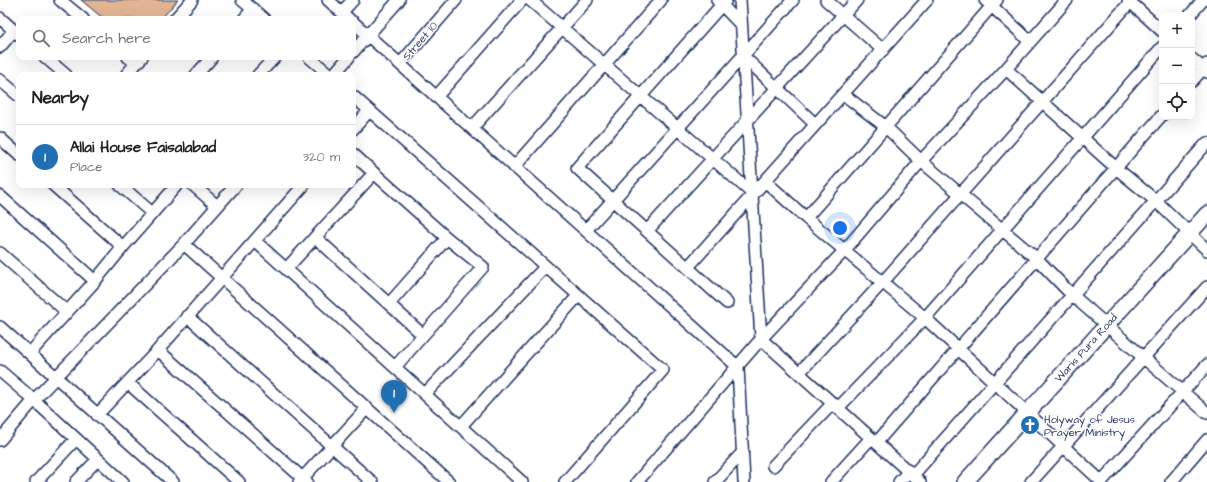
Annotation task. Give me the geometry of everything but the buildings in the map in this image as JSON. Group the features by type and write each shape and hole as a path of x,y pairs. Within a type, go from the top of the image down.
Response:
{"main road":[{"name":"Waris Pura Road","path":"965,482 1207,214"}],"street":[{"path":"60,0 79,16"},
{"path":"178,16 192,0"},
{"path":"242,0 261,16"},
{"path":"328,0 346,16 353,0"},
{"path":"356,49 399,0"},
{"name":"Street 10","path":"400,64 456,0"},
{"path":"436,97 522,0"},
{"path":"530,0 752,195"},
{"path":"472,128 586,0"},
{"path":"514,166 661,0"},
{"path":"740,0 761,339 914,476"},
{"path":"586,230 793,0"},
{"path":"826,0 882,50"},
{"path":"648,231 857,0"},
{"path":"688,267 927,0"},
{"path":"637,482 761,339 844,251 921,161 1067,0"},
{"path":"1193,12 1203,0"},
{"path":"799,373 882,283 1130,1 1159,28"},
{"path":"727,303 577,168 641,97 721,2 741,25"},
{"path":"806,218 886,127 991,2 1030,42"},
{"path":"247,16 253,9"},
{"path":"0,18 16,33 0,47"},
{"path":"356,25 738,366 744,482"},
{"path":"773,466 925,318 1161,48"},
{"path":"743,56 776,89 816,124"},
{"path":"48,60 62,72"},
{"path":"128,72 135,60"},
{"path":"199,72 209,60"},
{"path":"261,72 272,60"},
{"path":"313,60 328,72"},
{"path":"335,72 346,60"},
{"path":"1195,61 1206,68 1195,78"},
{"path":"1006,69 1116,168 1156,201 1207,250"},
{"path":"0,80 16,93"},
{"path":"843,94 886,127 921,161 1036,259 1072,294 1182,392 1207,412"},
{"path":"356,99 663,370 565,482"},
{"path":"356,126 369,111"},
{"path":"831,482 874,440 958,349 1159,118"},
{"path":"0,138 16,152"},
{"path":"899,482 914,476 994,382 1207,143"},
{"path":"356,157 447,238 483,267 395,367"},
{"path":"287,268 374,173"},
{"path":"765,181 844,251 925,318 1102,482 1207,365"},
{"path":"56,188 122,246"},
{"path":"123,188 152,213"},
{"path":"30,353 95,281 122,246 174,188"},
{"path":"196,188 217,206"},
{"path":"0,440 34,400 184,244 233,188"},
{"path":"97,415 158,350 301,188"},
{"path":"0,196 95,281"},
{"path":"315,237 423,335"},
{"path":"389,304 447,238"},
{"path":"255,241 287,268 522,482"},
{"path":"184,244 450,482"},
{"path":"0,253 67,312"},
{"path":"425,394 545,267"},
{"path":"1031,482 1207,287"},
{"path":"460,426 578,296"},
{"path":"187,316 372,482"},
{"path":"0,327 173,482"},
{"path":"158,350 303,481 332,446 367,408"},
{"path":"0,371 34,400 123,482"},
{"path":"128,383 239,482"},
{"path":"36,482 76,439"},
{"path":"1171,482 1207,440"},
{"path":"715,482 743,452"},
{"path":"76,482 98,459"}],"place":[{"name":"Allai House Faisalabad","path":"394,413"},
{"name":"Holyway of Jesus Prayer Ministry","path":"1030,425"}]}
